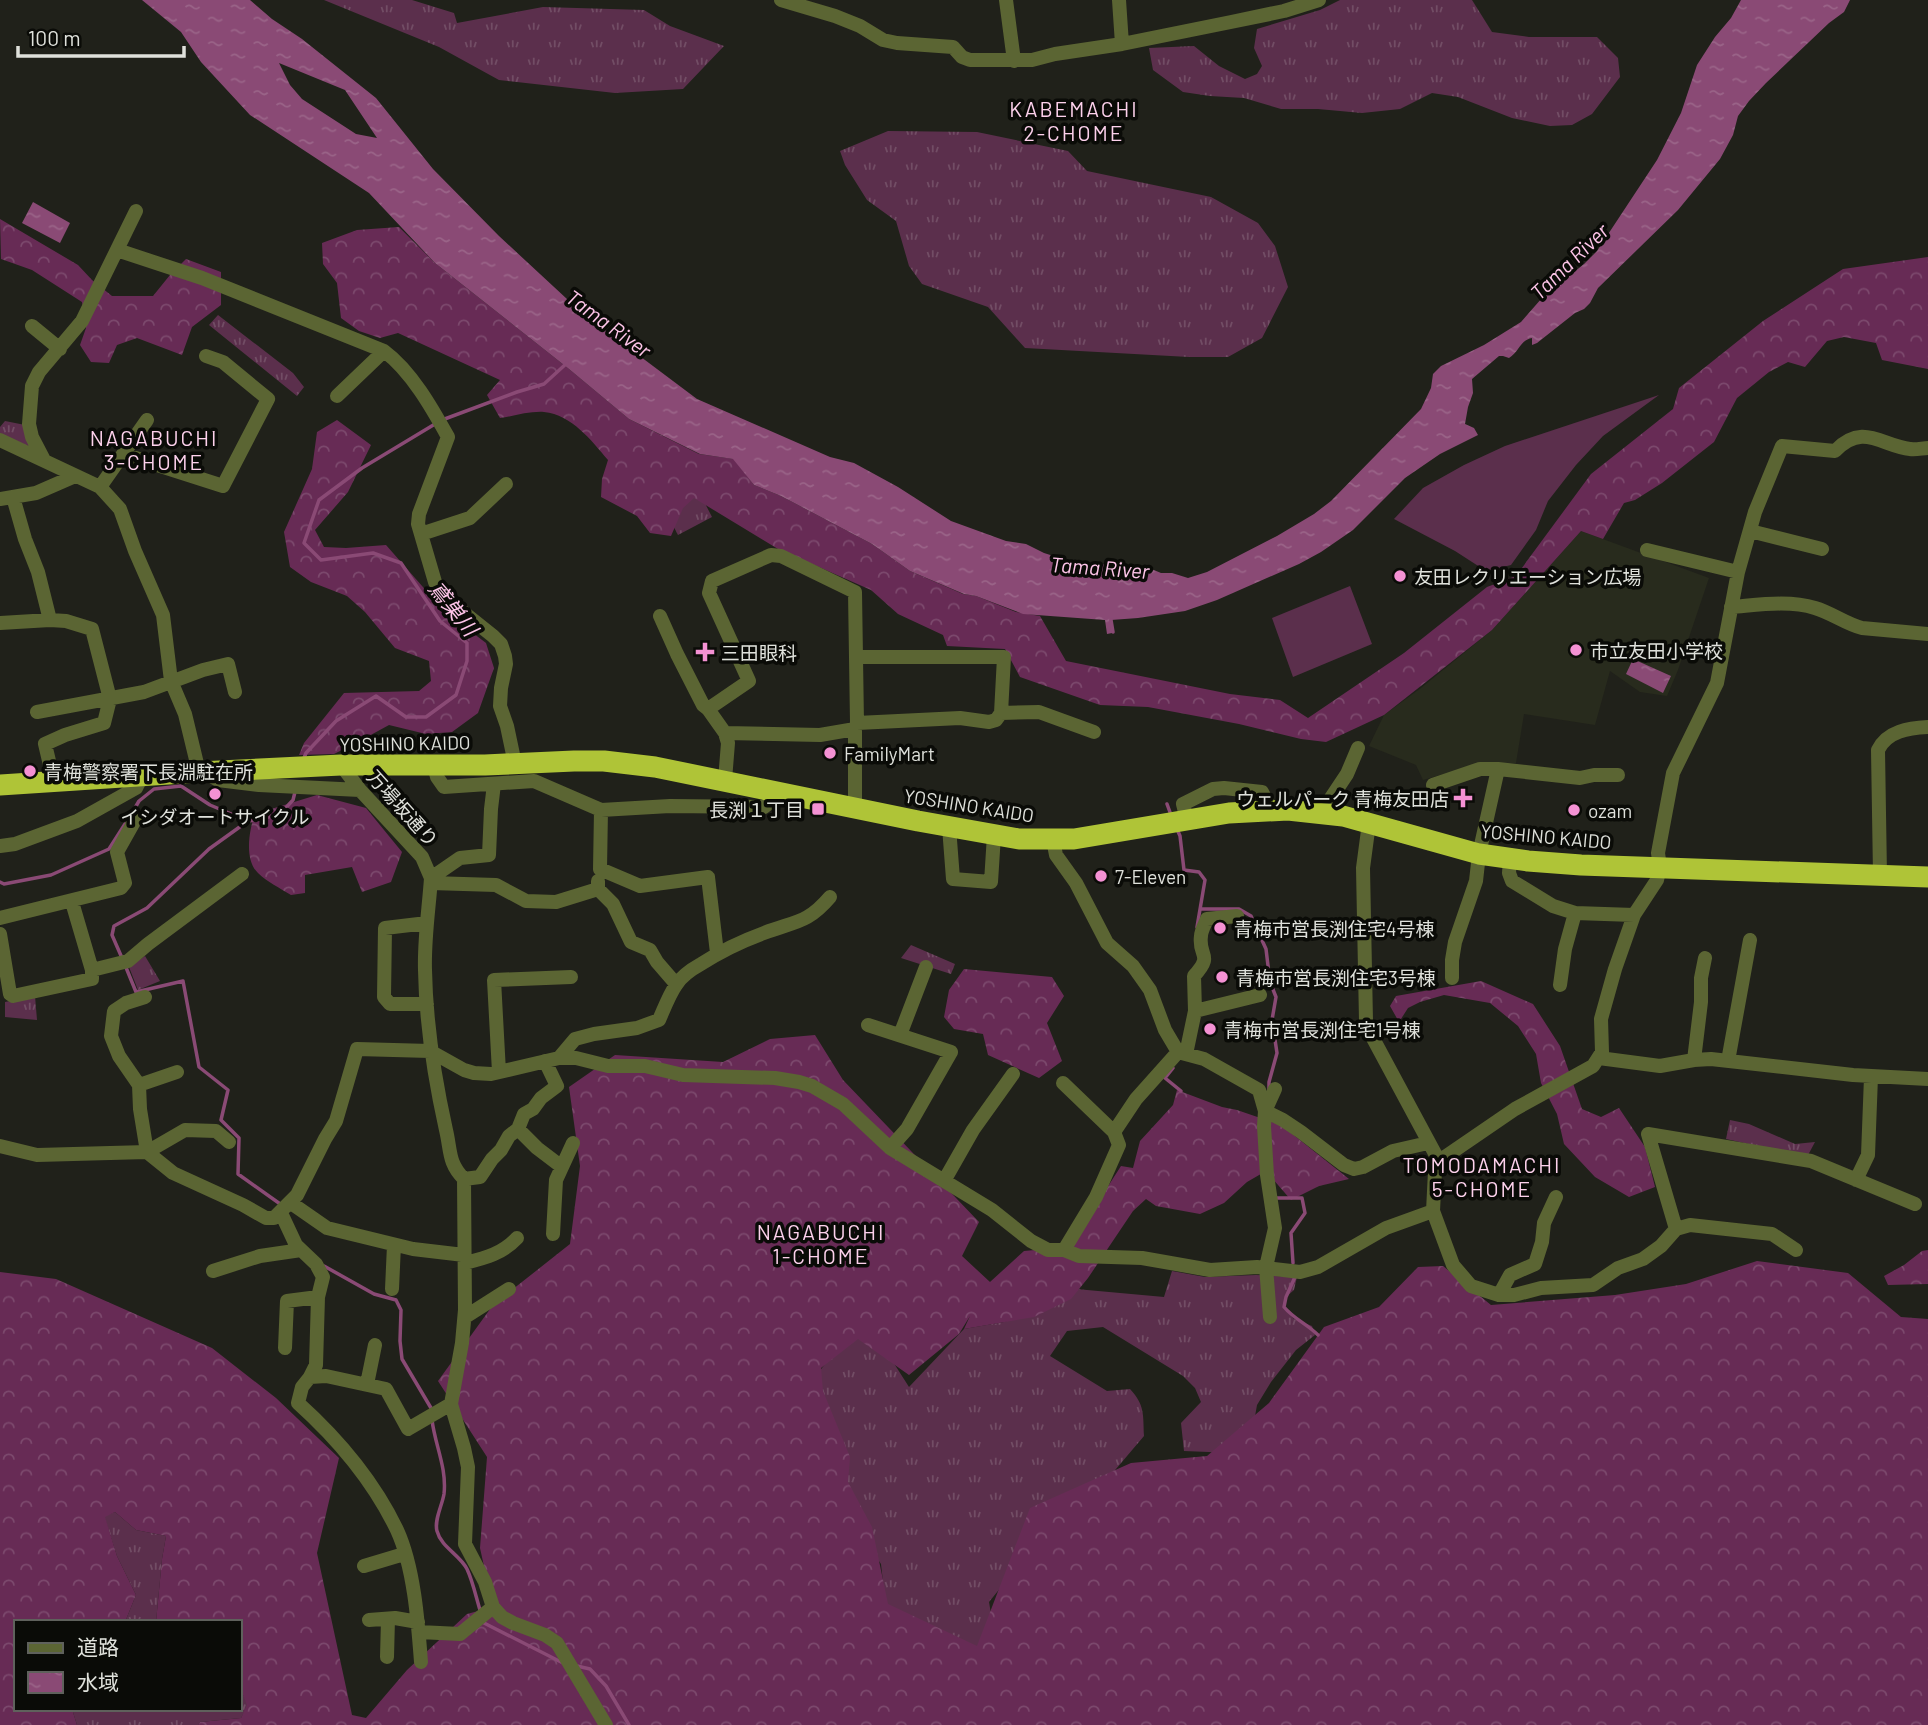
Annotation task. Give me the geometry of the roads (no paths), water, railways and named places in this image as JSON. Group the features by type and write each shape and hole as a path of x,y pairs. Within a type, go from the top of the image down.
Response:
{"highway":[{"name":"YOSHINO KAIDO","path":"0,785 201,772 297,777 341,765 434,766 604,761 655,766 948,827 1019,839 1053,840 1099,836 1229,813 1271,809 1321,813 1369,823 1479,854 1510,859 1581,865 1928,877"}],"street":[{"path":"781,0 827,6 883,40 953,47 962,57 970,60 1014,61 1032,61 1055,54 1122,44 1283,5 1319,0"},
{"path":"1006,0 1014,61"},
{"path":"1119,0 1122,44"},
{"path":"44,460 32,437 29,424 32,386 39,372 82,321 136,211"},
{"path":"117,250 202,278 384,351 400,363 448,437 419,514 418,524 435,583 443,596 501,644 506,664 500,706 515,764"},
{"path":"33,326 60,349"},
{"path":"337,396 384,351"},
{"path":"123,454 223,486 268,399 223,362 206,356"},
{"path":"100,487 148,420"},
{"path":"1796,1250 1772,1234 1690,1225 1676,1229 1661,1246 1643,1259 1618,1268 1592,1285 1541,1288 1514,1295 1499,1295 1471,1286 1453,1265 1433,1211 1435,1171 1439,1161 1515,1109 1592,1066 1599,1058 1602,1046 1602,1013 1615,969 1634,915 1657,880 1660,867 1658,853 1670,785 1678,762 1717,683 1738,572 1755,512 1772,476 1782,446 1835,451 1843,442 1874,437 1910,449 1928,448"},
{"path":"0,440 100,487 120,509 163,615 171,681 185,714 201,772"},
{"path":"50,620 38,572 7,498 36,492 75,476"},
{"path":"421,534 470,518 506,484"},
{"path":"1750,531 1822,549"},
{"path":"1647,550 1738,572"},
{"path":"708,709 749,681 709,593 712,581 771,555 780,556 855,592 858,657 855,808"},
{"path":"1731,607 1805,605 1853,626 1928,634"},
{"path":"660,617 703,705 724,733 727,743 725,780"},
{"path":"0,623 66,621 92,629 110,699 103,723 45,744 54,782"},
{"path":"724,733 820,735 856,726 960,718 989,722 996,720 1000,713 1004,657 858,657"},
{"path":"37,712 144,692 203,670 228,664 235,692"},
{"path":"1000,713 1040,712 1094,732"},
{"path":"1880,875 1878,750 1885,739 1899,732 1928,727"},
{"path":"1321,813 1347,774 1358,748"},
{"name":"万場坂通り","path":"341,765 360,790 422,857 431,881"},
{"path":"434,766 437,777 444,786 534,781 601,810 670,806 764,807 783,792"},
{"path":"1433,785 1480,769 1580,778 1618,775"},
{"path":"1452,978 1455,942 1476,881 1479,854 1498,769"},
{"path":"0,846 15,844 77,821 136,788 142,776"},
{"path":"297,777 360,790"},
{"path":"494,784 489,855 460,858 431,881 425,967 430,1051 452,1163 464,1179 465,1317 451,1404 468,1467 465,1544 485,1582 494,1607 502,1617 545,1635 557,1643 606,1725"},
{"path":"601,810 598,888 613,904 631,942 650,950 676,984"},
{"path":"0,918 121,888 125,883 117,852 135,820"},
{"path":"1369,823 1363,868 1366,1021 1439,1161"},
{"path":"948,827 953,879 991,882 995,835"},
{"path":"1053,840 1056,855 1076,883 1107,943 1133,966 1150,990 1165,1030 1182,1053 1204,1059 1255,1086 1269,1112 1301,1132 1344,1166 1354,1169 1363,1167 1393,1152 1428,1143"},
{"path":"1510,859 1509,873 1513,881 1553,906 1575,913 1634,915"},
{"path":"600,869 640,886 708,877 717,953"},
{"path":"92,970 124,963 242,874"},
{"path":"431,881 496,885 526,901 556,902 598,888"},
{"path":"552,1059 575,1039 659,1020 676,984 696,967 717,953 795,924 817,911 830,897"},
{"path":"0,934 10,994 13,996 92,979 92,970 72,902"},
{"path":"1560,985 1565,949 1575,913"},
{"path":"1114,1132 1136,1099 1182,1053 1195,1011 1194,976 1203,966 1205,959 1200,937 1207,919 1237,916"},
{"path":"427,923 385,928 384,997 390,1004 427,1004"},
{"path":"1728,1061 1750,940"},
{"path":"1694,1060 1705,958"},
{"path":"900,1035 926,967"},
{"path":"499,1072 494,980 571,977"},
{"path":"1195,1011 1260,995"},
{"path":"145,997 126,1003 114,1011 111,1036 120,1056 139,1085 147,1152 173,1173 266,1218 274,1218 298,1195 336,1121 357,1049 430,1051 474,1073 491,1074 552,1059 576,1058 608,1066 645,1066 683,1075 775,1077 799,1082 843,1104 890,1147 992,1210 1031,1241 1048,1250 1064,1250 1079,1256 1142,1258 1210,1270 1310,1270 1386,1228 1433,1211"},
{"path":"868,1024 951,1052 907,1129 890,1147"},
{"path":"1599,1058 1660,1066 1711,1059 1871,1077 1928,1080"},
{"path":"464,1179 480,1177 509,1136 518,1129 524,1114 557,1086 552,1059"},
{"path":"139,1085 177,1072"},
{"path":"944,1181 973,1130 1013,1074"},
{"path":"1856,1180 1868,1155 1871,1077"},
{"path":"1063,1083 1114,1132 1119,1145 1096,1197 1064,1250"},
{"path":"1270,1317 1266,1268 1275,1228 1266,1171 1264,1126 1275,1089"},
{"path":"518,1129 562,1167"},
{"path":"0,1146 37,1155 147,1152 185,1130 216,1131 229,1142"},
{"path":"1676,1229 1648,1134 1811,1161 1915,1204"},
{"path":"553,1234 556,1180 573,1143"},
{"path":"1499,1295 1510,1275 1535,1264 1542,1242 1544,1223 1556,1197"},
{"path":"287,1206 327,1228 464,1259 495,1255 509,1247 517,1238"},
{"path":"287,1206 296,1245 316,1264 323,1277 318,1297 316,1365 302,1387 298,1403 316,1419 363,1474 397,1531 410,1571 421,1662"},
{"path":"392,1289 394,1245"},
{"path":"213,1271 260,1256 301,1250"},
{"path":"465,1317 509,1289"},
{"path":"285,1348 287,1301 318,1297"},
{"path":"366,1384 375,1345"},
{"path":"310,1377 326,1376 386,1389 408,1429 451,1404"},
{"path":"364,1566 404,1554"},
{"path":"369,1620 388,1619 460,1634 494,1607"},
{"path":"387,1657 388,1619"}],"water":[{"name":"Tama River","path":"142,0 250,0 376,98 433,169 499,236 581,312 697,399 830,457 854,463 951,521 1006,541 1026,544 1066,560 1098,565 1119,563 1134,569 1149,568 1188,578 1207,572 1277,536 1331,501 1421,409 1431,388 1433,374 1441,366 1484,345 1521,322 1542,298 1597,251 1657,160 1681,113 1697,65 1741,0 1850,0 1844,12 1829,23 1749,101 1738,116 1733,135 1720,159 1678,210 1598,288 1590,303 1537,343 1532,345 1532,338 1528,339 1509,358 1499,356 1472,379 1473,393 1465,424 1474,428 1478,435 1440,454 1405,478 1353,530 1299,564 1185,611 1111,620 1112,633 1107,634 1105,620 1023,614 964,594 910,571 872,544 781,496 754,485 733,459 700,454 629,419 435,263 369,193 250,115 201,62 181,32","holes":["279,63 345,90 377,138 356,134 302,99 290,85"]},
{"path":"33,202 70,223 60,243 22,223"},
{"path":"1633,659 1671,676 1663,693 1626,674"}],"waterway":[{"name":"鳶巣川","path":"442,420 544,384 567,363"},
{"name":"鳶巣川","path":"304,758 336,721 376,696 406,717 426,717 456,695 467,661 467,643 440,621 401,563 373,553 321,560 304,543 319,500 362,468 435,424"},
{"path":"1111,620 1113,632"},
{"path":"129,818 139,801 154,789 181,786 210,805 248,821"},
{"path":"122,958 112,935 114,926 147,908 209,849 248,821 282,812 293,800 295,792"},
{"path":"1167,804 1171,815"},
{"path":"0,882 4,884 51,875 109,849 125,824"},
{"path":"1177,829 1184,870 1199,872 1205,880 1197,927"},
{"path":"1201,909 1239,909 1251,916 1266,949 1270,982 1276,997 1272,1020 1277,1053 1269,1090"},
{"path":"125,965 136,992 183,981 199,1067 228,1090 221,1120 239,1138 238,1174 283,1206"},
{"path":"1173,1068 1165,1078 1181,1091"},
{"path":"1275,1198 1302,1198 1305,1213 1291,1233 1293,1263"},
{"path":"324,1266 374,1294 396,1300 401,1310 402,1359 431,1412"},
{"path":"1295,1277 1284,1307 1318,1335"},
{"path":"432,1420 444,1484 437,1531 442,1542 467,1569 480,1610"},
{"path":"483,1621 563,1663"},
{"path":"577,1666 590,1669 606,1686 629,1725"}],"place":[{"name":"友田レクリエーション広場","path":"1400,576"},
{"name":"市立友田小学校","path":"1576,650"},
{"name":"三田眼科","path":"705,652"},
{"name":"FamilyMart","path":"830,753"},
{"name":"青梅警察署下長淵駐在所","path":"30,771"},
{"name":"イシダオートサイクル","path":"215,794"},
{"name":"ウェルパーク 青梅友田店","path":"1463,798"},
{"name":"長渕１丁目","path":"818,809"},
{"name":"ozam","path":"1574,810"},
{"name":"7-Eleven","path":"1101,876"},
{"name":"青梅市営長渕住宅4号棟","path":"1220,928"},
{"name":"青梅市営長渕住宅3号棟","path":"1222,977"},
{"name":"青梅市営長渕住宅1号棟","path":"1210,1029"}],"district":[{"name":"KABEMACHI 2-CHOME","path":"1074,120"},
{"name":"NAGABUCHI 3-CHOME","path":"154,449"},
{"name":"TOMODAMACHI 5-CHOME","path":"1482,1176"},
{"name":"NAGABUCHI 1-CHOME","path":"821,1243"}]}
